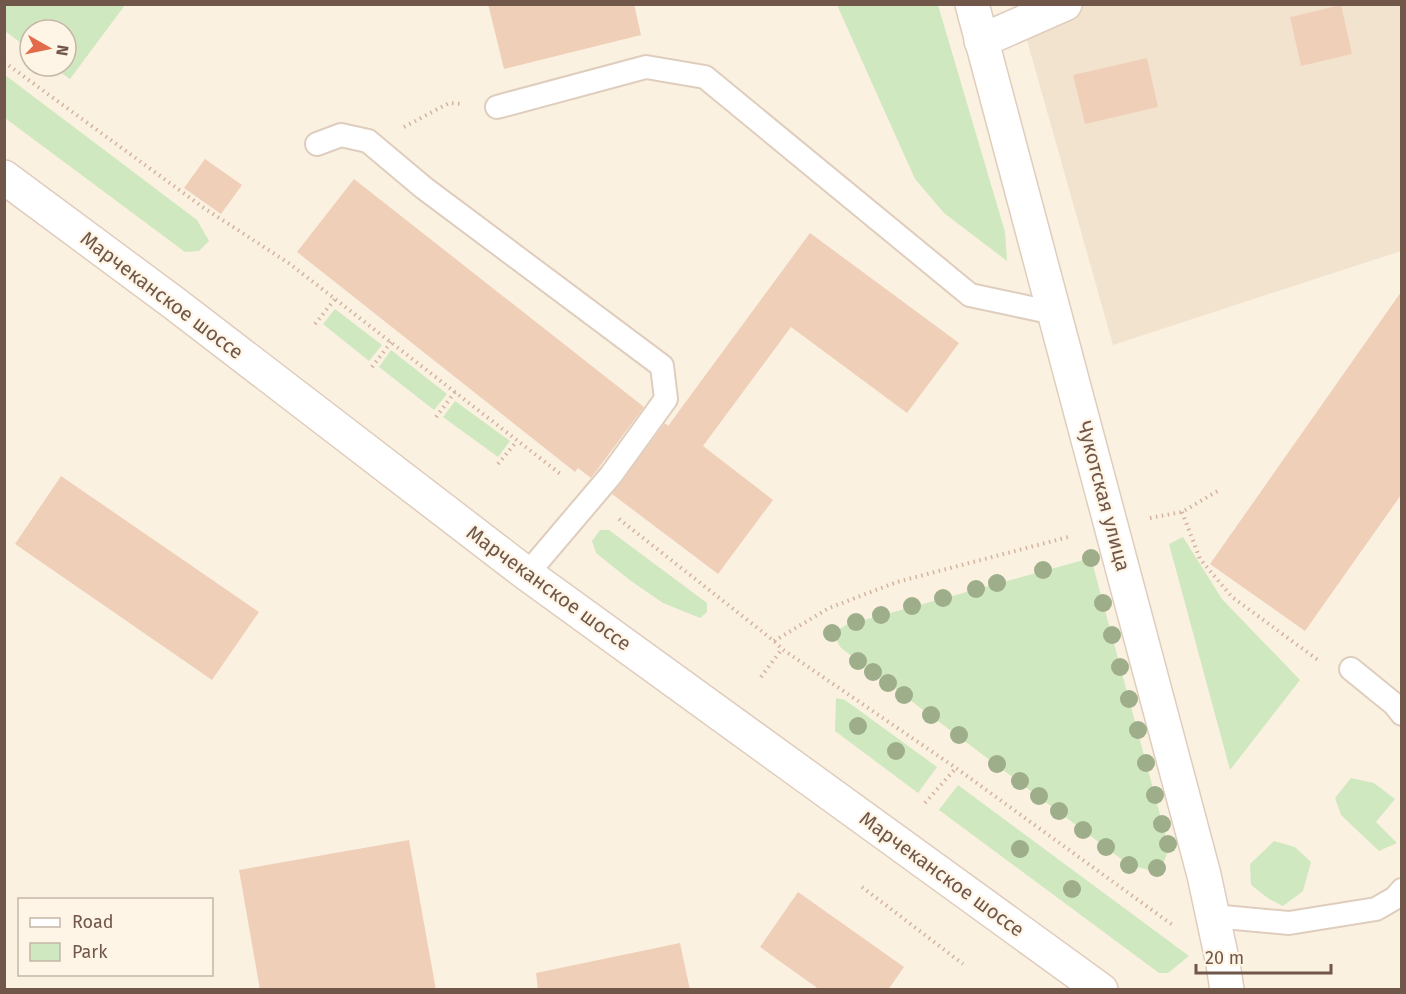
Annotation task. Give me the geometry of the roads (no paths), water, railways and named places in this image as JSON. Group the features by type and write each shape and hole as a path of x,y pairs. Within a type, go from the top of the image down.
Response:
{"street":[{"name":"Чукотская улица","path":"972,4 1204,875 1225,977"},
{"path":"981,41 1065,4"},
{"name":"Марчеканское шоссе","path":"4,177 174,303 527,574 1101,990"}],"lane":[{"path":"497,107 646,67 705,77 970,295 1054,313"},
{"path":"317,144 341,135 372,144 424,188 662,366 666,399 611,475 527,574"},
{"path":"1351,669 1394,704 1401,714"},
{"path":"1213,916 1289,923 1376,909 1395,898 1401,890"}]}
